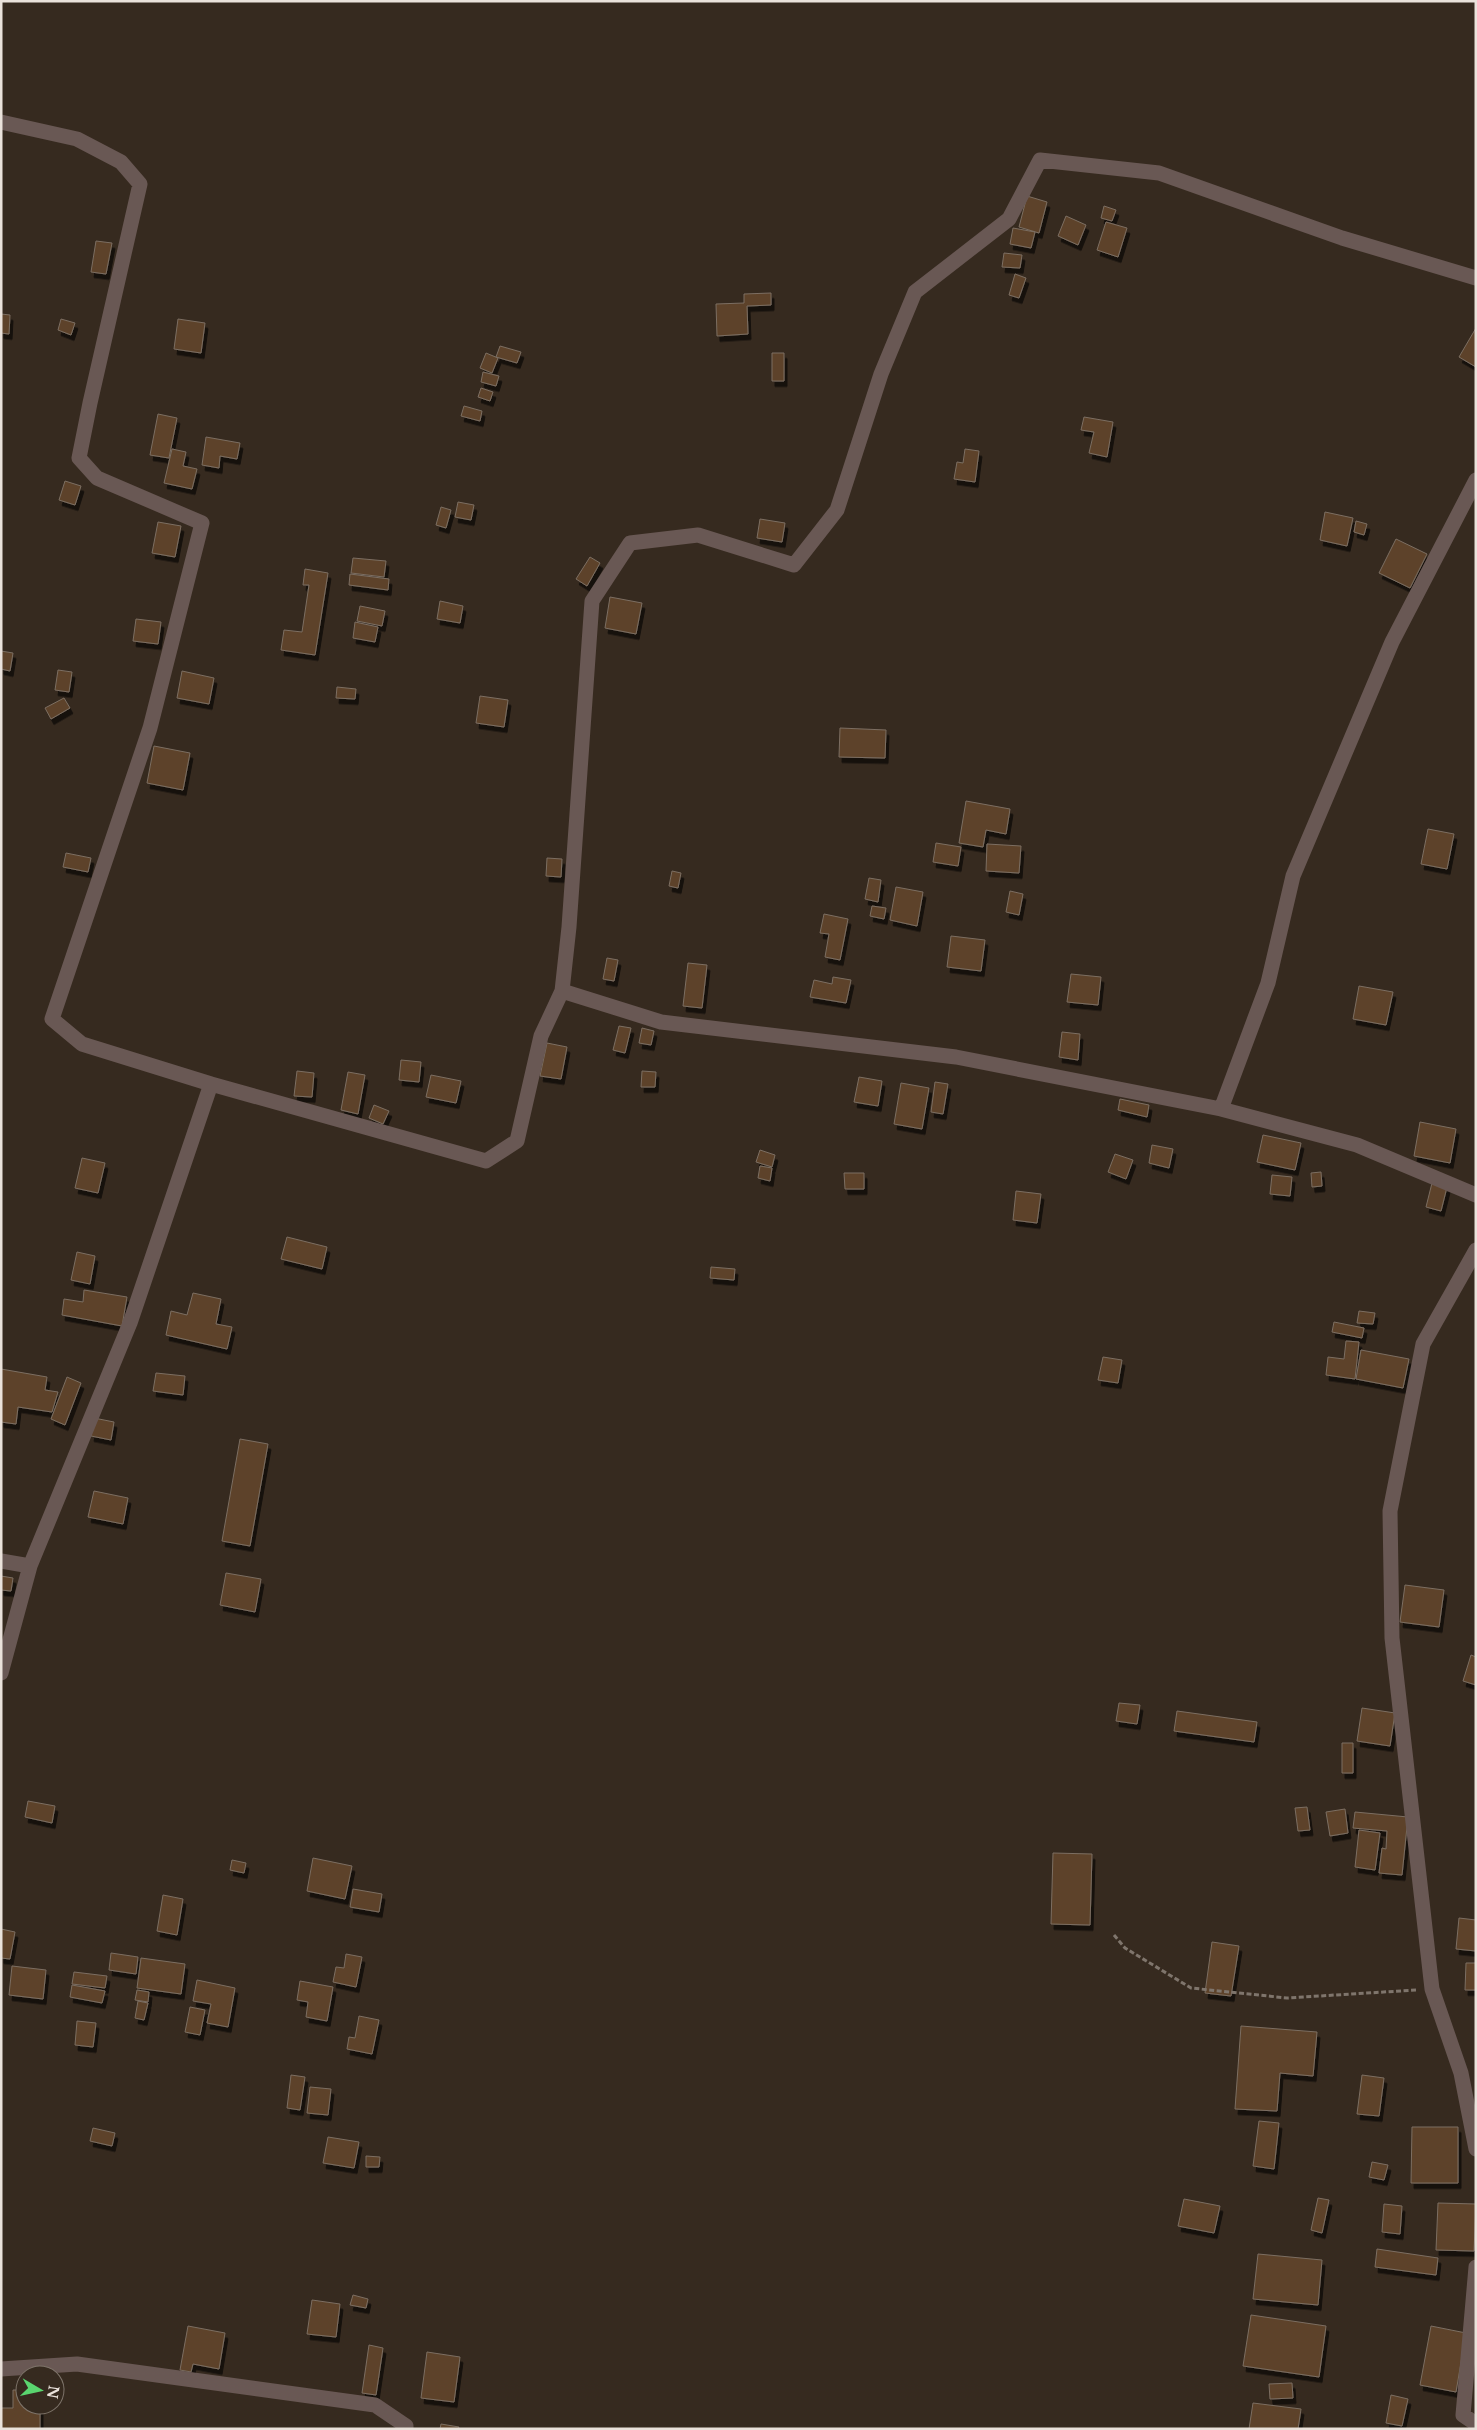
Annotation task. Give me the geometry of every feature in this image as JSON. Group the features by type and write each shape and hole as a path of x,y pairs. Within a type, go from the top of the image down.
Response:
{"street":[{"path":"1,122 77,140 121,162 140,184 79,458 97,478 202,523 150,728 52,1019 82,1044 211,1084 486,1161 517,1141 541,1036 562,991 569,927 592,601 630,543 698,535 794,565 837,510 881,374 915,292 1009,219 1040,160 1159,173 1342,238 1476,278"},
{"path":"1221,1109 1268,983 1293,876 1392,642 1476,480"},
{"path":"562,991 661,1022 956,1057 1221,1109 1357,1145 1476,1195"},
{"path":"1,1673 30,1566 130,1323 211,1084"},
{"path":"1476,1250 1423,1344 1390,1511 1392,1638 1432,1989 1461,2073 1476,2150"},
{"path":"1,1561 30,1566"},
{"path":"1476,2267 1463,2414 1476,2424"},
{"path":"1,2369 76,2364 375,2405 406,2426 406,2429"}],"path":[{"path":"1114,1935 1125,1948 1191,1988 1286,1998 1432,1989"}],"building":[{"path":"1027,196 1047,202 1039,233 1019,227"},
{"path":"1104,206 1116,210 1112,221 1101,218"},
{"path":"1066,216 1086,225 1078,245 1058,236"},
{"path":"1106,222 1127,228 1118,257 1097,250"},
{"path":"1013,228 1035,232 1031,248 1010,244"},
{"path":"96,241 112,243 106,274 91,272"},
{"path":"1004,253 1022,255 1020,268 1002,267"},
{"path":"1015,274 1026,278 1019,298 1009,295"},
{"path":"771,293 771,305 747,306 748,334 717,336 716,304 744,303 744,294"},
{"path":"1,314 10,315 9,334 1,333"},
{"path":"61,319 75,323 71,335 58,330"},
{"path":"178,319 205,323 201,353 174,349"},
{"path":"1476,328 1476,367 1459,357"},
{"path":"500,346 521,352 517,363 496,357"},
{"path":"486,353 498,358 492,373 480,368"},
{"path":"772,353 784,353 784,381 772,381"},
{"path":"483,372 499,376 496,386 481,382"},
{"path":"481,388 493,392 490,401 478,397"},
{"path":"464,406 482,411 480,421 461,416"},
{"path":"158,414 177,418 169,458 150,455"},
{"path":"1084,417 1113,422 1107,457 1089,453 1094,432 1081,430"},
{"path":"206,437 240,443 237,459 220,456 219,468 202,465"},
{"path":"172,449 186,452 183,466 197,469 192,489 164,483"},
{"path":"965,449 979,451 975,482 954,479 957,462 963,463"},
{"path":"65,481 81,486 75,505 59,500"},
{"path":"458,502 474,505 471,520 455,517"},
{"path":"441,507 451,510 446,528 436,525"},
{"path":"1325,512 1353,518 1347,546 1320,540"},
{"path":"760,519 785,523 782,542 757,538"},
{"path":"1356,521 1367,524 1364,535 1354,532"},
{"path":"158,522 181,526 175,557 152,553"},
{"path":"1396,539 1427,554 1410,588 1379,573"},
{"path":"590,557 600,563 587,586 576,579"},
{"path":"353,558 386,561 384,577 351,573"},
{"path":"305,569 328,573 315,655 281,650 284,630 302,632 309,585 303,585"},
{"path":"350,574 389,579 388,590 349,585"},
{"path":"610,597 642,603 636,634 605,628"},
{"path":"440,601 463,606 460,623 437,619"},
{"path":"360,606 385,611 382,626 357,621"},
{"path":"136,619 161,622 158,644 133,641"},
{"path":"355,622 378,627 375,642 353,638"},
{"path":"1,651 13,653 10,671 1,669"},
{"path":"58,670 72,672 69,692 55,690"},
{"path":"182,671 214,678 209,704 177,698"},
{"path":"337,687 356,689 355,699 336,698"},
{"path":"480,696 508,700 504,727 476,723"},
{"path":"64,698 70,708 51,719 45,708"},
{"path":"840,728 886,730 885,758 839,757"},
{"path":"154,746 190,753 183,790 147,783"},
{"path":"966,801 1010,809 1006,834 986,830 983,847 959,843"},
{"path":"1428,829 1454,834 1447,869 1421,864"},
{"path":"936,843 961,847 958,866 933,862"},
{"path":"987,844 1021,846 1019,873 986,871"},
{"path":"66,853 91,858 88,872 63,867"},
{"path":"547,858 562,859 561,877 546,876"},
{"path":"672,871 681,873 678,888 669,886"},
{"path":"869,878 881,880 878,902 865,899"},
{"path":"896,887 923,892 917,926 890,920"},
{"path":"1010,891 1023,894 1019,915 1006,912"},
{"path":"872,906 886,908 884,919 870,916"},
{"path":"824,914 848,919 840,960 825,957 829,934 820,933"},
{"path":"951,936 985,940 981,971 947,967"},
{"path":"607,958 618,960 614,981 603,979"},
{"path":"688,963 707,965 702,1008 683,1006"},
{"path":"1071,974 1101,977 1098,1005 1067,1002"},
{"path":"833,977 851,980 846,1003 810,997 814,980 832,984"},
{"path":"1359,986 1393,992 1386,1025 1353,1019"},
{"path":"619,1026 631,1028 625,1053 613,1050"},
{"path":"642,1028 654,1031 651,1045 639,1043"},
{"path":"1062,1032 1080,1034 1078,1060 1059,1057"},
{"path":"547,1043 567,1047 561,1079 540,1076"},
{"path":"401,1060 421,1062 419,1082 399,1080"},
{"path":"297,1071 314,1073 312,1097 294,1096"},
{"path":"642,1071 656,1072 655,1087 641,1087"},
{"path":"348,1072 365,1075 358,1114 341,1110"},
{"path":"431,1075 461,1081 456,1103 426,1097"},
{"path":"859,1077 882,1081 878,1106 854,1102"},
{"path":"935,1082 948,1084 943,1114 931,1112"},
{"path":"901,1083 929,1088 922,1129 894,1124"},
{"path":"1120,1099 1149,1105 1147,1117 1118,1110"},
{"path":"374,1105 389,1111 383,1124 369,1118"},
{"path":"1420,1122 1456,1129 1450,1163 1414,1156"},
{"path":"1263,1135 1301,1143 1295,1170 1257,1162"},
{"path":"1152,1145 1173,1149 1169,1168 1149,1163"},
{"path":"760,1150 775,1155 772,1167 756,1162"},
{"path":"1115,1154 1133,1160 1126,1179 1108,1172"},
{"path":"82,1158 105,1163 98,1193 75,1188"},
{"path":"760,1166 772,1168 770,1181 758,1178"},
{"path":"1321,1172 1322,1186 1312,1187 1311,1173"},
{"path":"844,1173 864,1173 864,1189 845,1189"},
{"path":"1272,1175 1292,1177 1290,1196 1270,1194"},
{"path":"1432,1183 1447,1187 1441,1211 1426,1207"},
{"path":"1016,1191 1041,1194 1037,1223 1013,1220"},
{"path":"287,1237 327,1247 322,1269 281,1259"},
{"path":"77,1252 95,1256 90,1284 71,1280"},
{"path":"711,1267 735,1269 734,1280 710,1278"},
{"path":"84,1290 127,1297 122,1326 62,1315 64,1299 83,1302"},
{"path":"193,1293 221,1299 216,1324 232,1327 227,1349 166,1335 171,1311 187,1315"},
{"path":"1359,1311 1375,1313 1373,1324 1357,1323"},
{"path":"1334,1322 1364,1328 1362,1338 1332,1332"},
{"path":"1346,1341 1359,1342 1355,1379 1326,1375 1328,1357 1344,1359"},
{"path":"1361,1350 1409,1359 1403,1388 1356,1379"},
{"path":"1103,1357 1122,1360 1118,1383 1098,1380"},
{"path":"1,1369 47,1377 45,1390 58,1392 52,1412 18,1407 16,1424 1,1422"},
{"path":"156,1373 185,1376 183,1395 153,1391"},
{"path":"67,1377 81,1383 65,1425 51,1419"},
{"path":"94,1418 114,1422 111,1440 91,1436"},
{"path":"240,1439 268,1444 250,1546 222,1541"},
{"path":"94,1491 128,1498 123,1524 88,1517"},
{"path":"226,1573 261,1579 255,1612 220,1605"},
{"path":"1,1576 13,1578 11,1591 1,1590"},
{"path":"1405,1585 1444,1590 1439,1627 1400,1622"},
{"path":"1471,1655 1476,1657 1476,1685 1463,1681"},
{"path":"1119,1703 1140,1705 1137,1724 1116,1721"},
{"path":"1362,1708 1395,1713 1390,1746 1357,1741"},
{"path":"1177,1711 1257,1722 1254,1742 1174,1731"},
{"path":"1342,1743 1353,1743 1353,1773 1342,1773"},
{"path":"28,1801 55,1806 52,1823 25,1817"},
{"path":"1307,1807 1310,1830 1298,1831 1295,1808"},
{"path":"1345,1809 1348,1833 1330,1836 1326,1812"},
{"path":"1355,1812 1408,1817 1402,1875 1379,1873 1382,1848 1386,1849 1387,1831 1353,1828"},
{"path":"1359,1830 1380,1833 1375,1870 1355,1867"},
{"path":"1053,1853 1092,1854 1090,1925 1051,1924"},
{"path":"313,1858 352,1866 345,1899 307,1891"},
{"path":"232,1860 246,1863 244,1873 230,1870"},
{"path":"353,1889 382,1894 379,1912 350,1907"},
{"path":"163,1895 183,1899 177,1935 157,1931"},
{"path":"1459,1918 1476,1920 1476,1951 1456,1949"},
{"path":"1,1929 15,1932 10,1959 1,1958"},
{"path":"1212,1942 1239,1946 1231,1996 1205,1993"},
{"path":"111,1953 138,1957 136,1974 109,1970"},
{"path":"346,1954 362,1957 356,1987 333,1982 336,1967 344,1968"},
{"path":"141,1958 185,1964 181,1994 137,1988"},
{"path":"1466,1963 1476,1963 1476,1990 1465,1990"},
{"path":"12,1966 46,1970 43,1999 9,1995"},
{"path":"74,1972 107,1976 105,1988 72,1984"},
{"path":"197,1980 235,1988 228,2027 207,2023 211,2004 193,2001"},
{"path":"300,1981 333,1987 327,2021 306,2017 308,2002 297,2000"},
{"path":"72,1985 105,1991 102,2003 70,1997"},
{"path":"137,1990 149,1992 148,2002 135,2000"},
{"path":"138,2001 148,2003 144,2020 135,2018"},
{"path":"190,2007 205,2010 200,2035 185,2032"},
{"path":"359,2016 379,2020 372,2054 347,2049 349,2037 355,2038"},
{"path":"77,2021 96,2023 93,2047 75,2045"},
{"path":"1241,2026 1317,2032 1313,2076 1280,2073 1277,2111 1235,2109"},
{"path":"291,2075 305,2077 300,2110 287,2108"},
{"path":"1362,2075 1384,2078 1379,2116 1357,2114"},
{"path":"310,2087 331,2089 328,2115 307,2113"},
{"path":"1259,2121 1279,2123 1274,2169 1253,2166"},
{"path":"1412,2127 1458,2127 1458,2183 1411,2183"},
{"path":"93,2128 115,2133 112,2146 90,2141"},
{"path":"328,2137 359,2142 354,2168 323,2163"},
{"path":"366,2156 380,2157 379,2167 366,2167"},
{"path":"1372,2162 1388,2165 1384,2180 1369,2177"},
{"path":"1318,2198 1329,2200 1322,2233 1311,2230"},
{"path":"1184,2199 1220,2206 1214,2233 1178,2226"},
{"path":"1438,2203 1476,2204 1474,2251 1436,2250"},
{"path":"1384,2204 1402,2206 1400,2234 1382,2232"},
{"path":"1377,2249 1438,2258 1436,2275 1375,2267"},
{"path":"1258,2254 1322,2260 1318,2305 1253,2299"},
{"path":"353,2295 368,2299 366,2308 350,2305"},
{"path":"312,2300 340,2304 336,2337 307,2334"},
{"path":"1251,2315 1326,2326 1319,2377 1243,2366"},
{"path":"188,2326 225,2333 219,2369 193,2364 191,2372 180,2370"},
{"path":"1431,2326 1466,2333 1456,2392 1420,2385"},
{"path":"369,2345 383,2348 376,2395 362,2393"},
{"path":"427,2352 460,2357 454,2402 421,2398"},
{"path":"1292,2383 1293,2398 1270,2399 1269,2384"},
{"path":"13,2390 15,2390 15,2415 40,2415 40,2429 1,2429 1,2408 13,2408"},
{"path":"1391,2395 1408,2399 1402,2426 1386,2423"},
{"path":"1253,2403 1301,2409 1298,2429 1249,2429"},
{"path":"441,2424 459,2427 458,2429 440,2429"}]}
